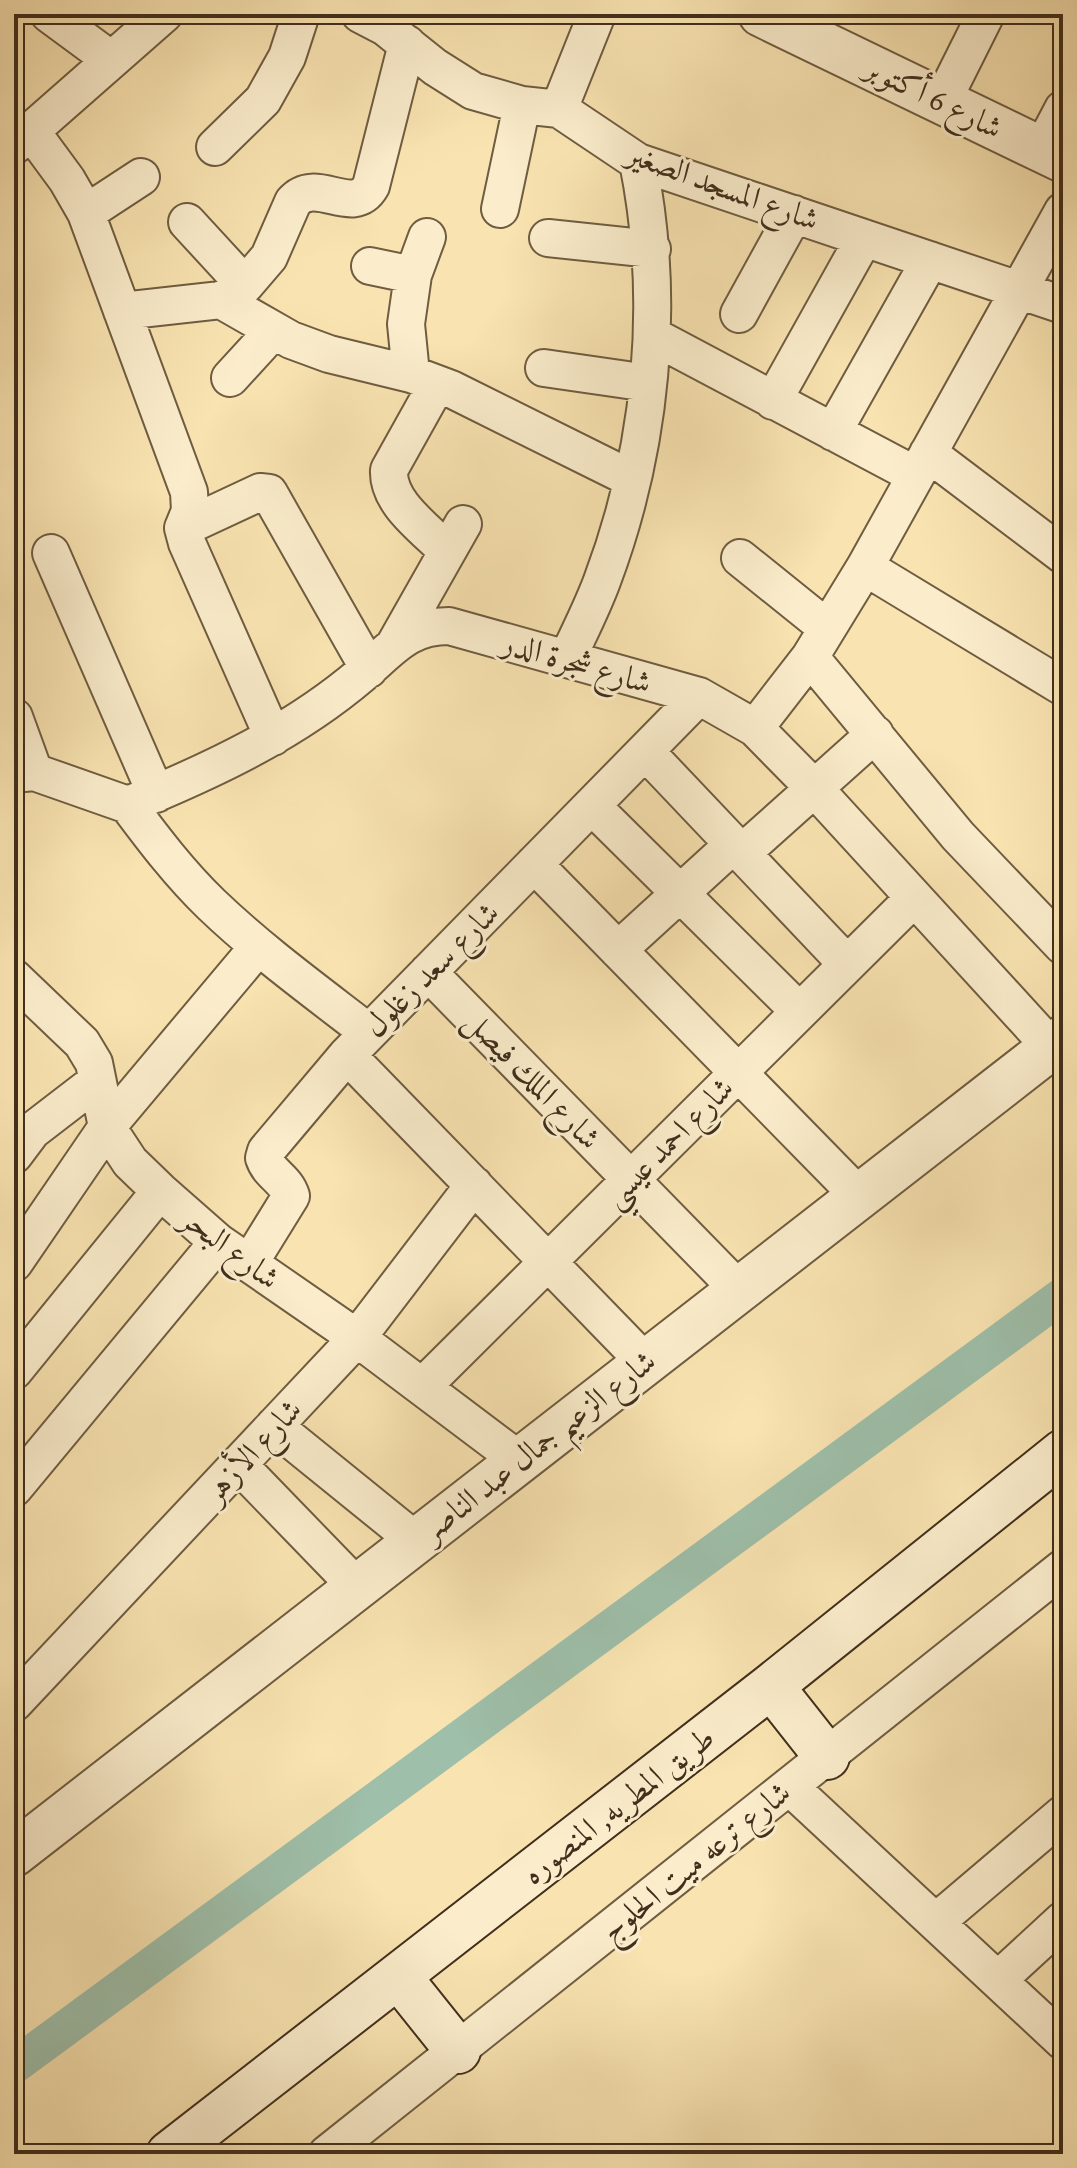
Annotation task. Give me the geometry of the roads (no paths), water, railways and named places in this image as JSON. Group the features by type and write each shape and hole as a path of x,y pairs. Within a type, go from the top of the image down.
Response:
{"street":[{"path":"49,14 110,59"},
{"path":"164,14 19,140 67,180 86,213 189,492 190,511 183,528 187,543 273,737"},
{"path":"215,147 263,100 287,57 301,14"},
{"name":"شارع المسجد الصغير","path":"360,14 385,27 435,67 473,91 522,105 559,109 638,162 1063,305"},
{"path":"559,109 597,14"},
{"name":"شارع 6 أكتوبر","path":"761,14 1053,155"},
{"path":"943,100 986,14"},
{"path":"122,311 233,292 269,257 299,195 316,192 356,199 366,193 371,186 407,44"},
{"path":"500,209 522,105"},
{"path":"1053,155 1063,109"},
{"path":"567,659 602,582 628,502 644,420 653,336 652,249 638,162"},
{"path":"86,213 141,177"},
{"path":"755,728 819,642 865,567 1063,211"},
{"path":"739,314 794,214"},
{"path":"187,222 233,292 273,331 329,354 424,379 632,479"},
{"path":"183,528 260,492 269,493 381,658 455,537 396,499 388,482 389,470 424,379 406,324 413,275 427,237"},
{"path":"548,238 652,249"},
{"path":"773,401 864,238"},
{"path":"833,432 930,260"},
{"path":"370,266 413,275"},
{"path":"230,378 273,331"},
{"path":"653,336 833,432 921,464 1063,555"},
{"path":"544,368 648,383"},
{"path":"51,553 142,800 178,868 358,1043 474,1185 645,1362"},
{"path":"740,558 819,642 875,734 958,836 1063,946"},
{"path":"865,567 1063,687"},
{"name":"شارع شجرة الدر","path":"142,800 229,761 273,737 315,710 409,633 428,626 449,626 699,696 755,728 914,898 1057,1042"},
{"name":"شارع سعد زغلول","path":"249,1264 291,1196 288,1187 266,1167 266,1151 358,1043 699,696"},
{"path":"14,717 24,773 142,800"},
{"path":"618,950 680,893 814,788 875,734"},
{"path":"645,751 847,964"},
{"path":"592,806 799,1011"},
{"path":"534,864 859,1196"},
{"name":"شارع احمد عيسي","path":"422,1387 914,898"},
{"path":"14,1263 107,1127 258,947"},
{"name":"شارع الملك فيصل","path":"428,972 738,1289"},
{"name":"شارع البحر","path":"14,978 82,1043 94,1063 107,1127 130,1162 160,1191 218,1242 357,1338 519,1460"},
{"name":"شارع الزعيم جمال عبد الناصر","path":"14,1854 1057,1042"},
{"path":"14,1155 32,1131 97,1081"},
{"name":"شارع الأزهر","path":"14,1703 357,1338 474,1185"},
{"path":"14,1371 160,1191"},
{"path":"14,1488 218,1242"},
{"path":"274,1426 416,1541"},
{"name":"طريق المطريه, المنصوره","path":"169,2154 771,1686 1063,1452"},
{"path":"238,1464 357,1587"},
{"name":"شارع ترعه ميت الحلوج","path":"327,2154 1063,1568"},
{"path":"771,1686 827,1757"},
{"path":"789,1786 1062,2039"},
{"path":"936,1922 1063,1814"},
{"path":"999,1979 1063,1920"},
{"path":"398,1976 458,2051"}],"waterway":[{"path":"14,2066 1063,1295"}]}
